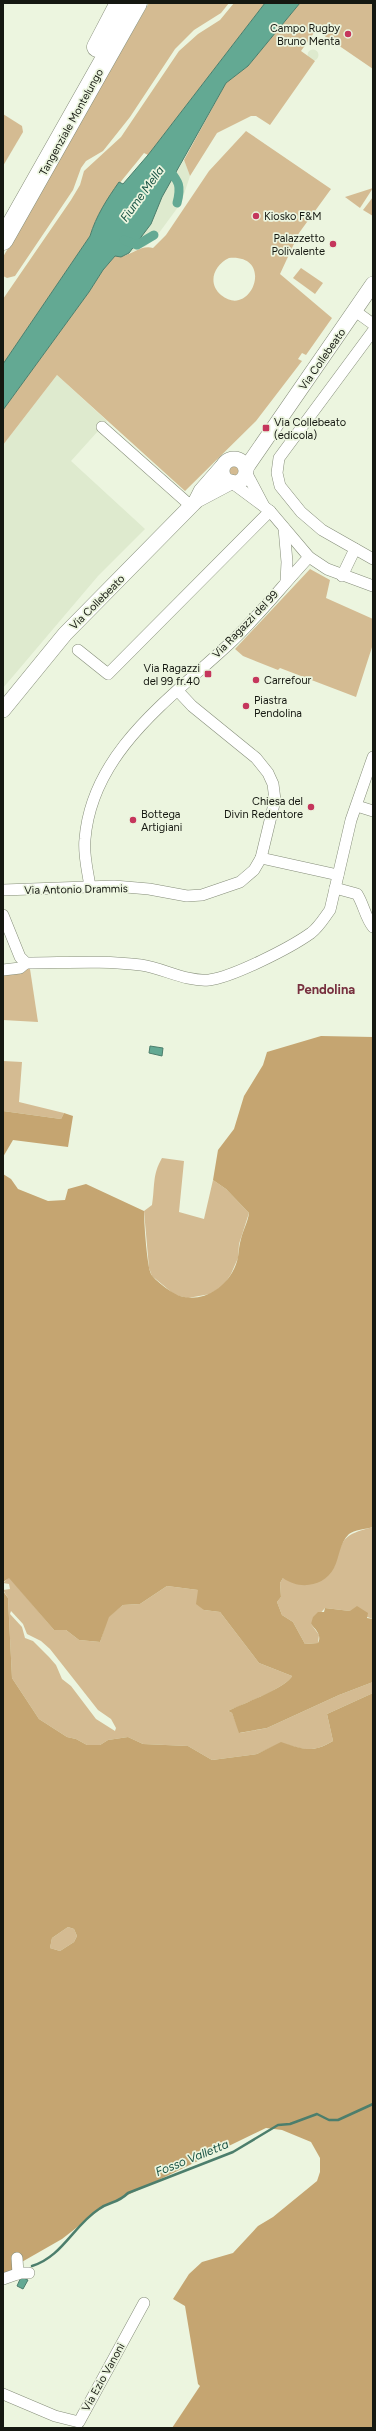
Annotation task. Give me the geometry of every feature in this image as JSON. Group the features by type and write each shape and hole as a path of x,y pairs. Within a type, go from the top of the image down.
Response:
{"highway":[{"name":"Tangenziale Montelungo","path":"3,217 43,149 120,3"},
{"name":"Tangenziale Montelungo","path":"3,240 137,3"}],"street":[{"name":"Via Collebeato","path":"246,470 269,433 373,284"},
{"path":"355,311 373,324"},
{"path":"373,331 278,458 277,473 280,486 301,512 322,530 373,558"},
{"path":"102,427 194,503"},
{"name":"Via Collebeato","path":"3,710 65,634 194,503 202,491 225,464 269,433"},
{"path":"268,509 223,475 225,464 239,459 268,509 309,557 342,576 373,586"},
{"path":"231,482 243,479 246,470"},
{"name":"Via Collebeato","path":"194,503 231,482"},
{"path":"78,650 108,674 268,509"},
{"name":"Via Ragazzi del 99","path":"284,528 287,562 286,582"},
{"path":"342,576 355,549"},
{"name":"Via Ragazzi del 99","path":"90,887 84,841 88,813 107,773 126,741 142,722 230,643 309,557"},
{"name":"Via Antonio Drammis","path":"3,890 114,886 149,889 187,896 202,895 240,882 254,870 260,858 275,800 273,784 268,773 256,758 192,706 178,691"},
{"path":"3,970 20,968 26,963 95,960 144,965 201,980 227,976 272,955 310,933 322,922 330,910 357,806 373,758"},
{"path":"357,806 373,812"},
{"path":"260,858 338,875"},
{"path":"335,888 358,894 363,904 366,918 373,927"},
{"path":"3,915 20,958 26,963"},
{"path":"17,2258 18,2274"},
{"path":"3,2279 18,2274 29,2273"},
{"name":"Via Ezio Vanoni","path":"3,2394 55,2416 79,2422 144,2303"}],"shaded area":[{"path":"149,3 229,3 221,13 194,30 175,49 130,117 103,151 86,161 81,168 73,190 15,276 7,278 3,276 3,257"},
{"path":"234,3 265,3 148,155 144,153 113,192 94,224 90,236 3,364 3,299 71,200 80,185 84,171 121,137 179,51 198,34 220,20"},
{"path":"300,3 373,3 373,69 316,30 301,51 315,61 270,125 256,116 251,116 217,133 190,176 184,160 226,83 248,66"},
{"path":"311,50 315,50 317,51 317,59 311,60 308,57 308,53"},
{"path":"3,114 22,126 23,132 3,166"},
{"path":"246,131 331,189 299,233 280,274 332,318 306,355 302,353 298,359 302,361 256,421 185,491 57,375 3,445 3,410 89,292 103,270 115,256 125,255 143,248 153,248 166,235 209,171","holes":["229,258 243,259 252,266 255,275 254,284 249,293 242,299 232,300 221,295 217,290 214,285 214,275 219,265"]},
{"path":"184,160 190,176 181,203 156,237 146,246 129,253 151,224 162,197"},
{"path":"373,188 360,208 345,197"},
{"path":"373,197 373,216 363,210"},
{"path":"301,268 323,283 315,294 293,278"},
{"path":"57,375 107,421 71,461 145,529 98,576 3,688 3,445"},
{"path":"231,464 237,464 241,468 241,474 237,478 231,478 227,474 227,468"},
{"path":"310,569 330,580 326,598 373,619 373,644 356,697 280,668 278,670 243,656 235,649"},
{"path":"3,969 30,969 38,1022 3,1020"},
{"path":"321,1036 373,1037 373,1527 349,1534 341,1546 334,1568 330,1574 318,1583 311,1585 296,1584 283,1578 280,1583 281,1597 277,1602 282,1615 293,1622 305,1644 318,1643 319,1635 311,1624 313,1617 318,1612 324,1612 325,1608 350,1611 357,1606 368,1613 367,1618 373,1619 373,1682 339,1695 267,1728 239,1733 232,1713 228,1711 273,1691 288,1681 292,1676 259,1663 220,1612 204,1610 196,1604 198,1590 167,1586 140,1604 123,1605 109,1617 100,1642 79,1640 66,1630 54,1630 9,1578 3,1582 3,1174 11,1179 18,1189 48,1201 65,1200 68,1189 86,1184 144,1211 148,1262 153,1277 169,1290 180,1296 190,1298 208,1294 224,1283 235,1266 240,1241 249,1213 226,1189 213,1180 218,1150 234,1129 244,1096 263,1065 267,1052"},
{"path":"3,1061 22,1062 19,1102 64,1113 61,1119 3,1111"},
{"path":"3,1111 61,1119 64,1113 73,1116 68,1147 13,1140 3,1157"},
{"path":"162,1158 184,1161 179,1212 204,1219 213,1180 226,1189 249,1213 239,1244 238,1258 231,1274 223,1286 210,1294 188,1298 175,1295 152,1276 149,1268 144,1211 152,1205 155,1176"},
{"path":"373,1527 373,1619 350,1611 325,1608 311,1624 319,1635 318,1643 305,1644 293,1622 282,1615 277,1602 281,1597 280,1583 283,1578 334,1567 342,1543 350,1535"},
{"path":"9,1577 54,1630 66,1630 79,1640 100,1642 108,1617 123,1605 140,1604 167,1586 198,1590 204,1610 220,1612 259,1663 292,1676 282,1686 273,1691 228,1711 232,1713 240,1733 267,1728 339,1695 373,1682 373,1693 327,1714 333,1741 319,1748 307,1749 281,1743 257,1754 212,1760 188,1746 143,1744 128,1737 108,1740 100,1745 87,1745 76,1739 67,1737 39,1719 12,1678 8,1598 3,1590 10,1589 9,1584 3,1583","holes":["11,1611 23,1624 27,1634 41,1641 50,1649 98,1710 111,1719 116,1728 115,1731 96,1719 71,1686 62,1679 56,1665 49,1657 33,1641 25,1638 22,1627 10,1614"]},
{"path":"3,1591 8,1598 12,1678 39,1719 67,1737 76,1739 87,1745 100,1745 108,1740 128,1737 143,1744 188,1746 212,1760 257,1754 281,1742 307,1749 319,1748 333,1741 327,1714 373,1693 373,2428 172,2428 200,2386 198,2384 185,2306 173,2299 189,2274 202,2262 233,2253 258,2226 273,2217 317,2181 320,2172 320,2158 311,2142 282,2130 266,2128 103,2207 62,2239 20,2263 14,2273 3,2277","holes":["68,1927 74,1929 77,1936 74,1942 60,1951 50,1948 52,1938"]},
{"path":"68,1927 74,1929 77,1936 74,1942 60,1951 50,1948 52,1938"}],"water":[{"name":"Fiume Mella","path":"265,3 300,3 248,66 226,83 162,197 151,224 129,253 121,257 115,256 103,270 89,292 3,410 3,364 90,236 92,229 110,195 119,182 123,184 148,155"},
{"path":"150,1046 163,1048 162,1056 149,1053"},
{"path":"21,2277 28,2280 23,2289 17,2286"}],"waterway":[{"name":"Fiume Mella","path":"167,167 178,183 179,191 177,203"},
{"path":"124,240 137,245 154,235"},
{"name":"Fosso Valletta","path":"32,2266 52,2256 82,2223 103,2206 124,2197 128,2193 233,2152 278,2125 290,2124 317,2114 329,2120 338,2120 373,2104"}],"place":[{"name":"Campo Rugby Bruno Menta","path":"348,34"},
{"name":"Kiosko F&M","path":"256,216"},
{"name":"Palazzetto Polivalente","path":"333,244"},
{"name":"Via Collebeato (edicola)","path":"266,428"},
{"name":"Via Ragazzi del 99 fr.40","path":"208,674"},
{"name":"Carrefour","path":"256,680"},
{"name":"Piastra Pendolina","path":"246,706"},
{"name":"Chiesa del Divin Redentore","path":"311,807"},
{"name":"Bottega Artigiani","path":"133,820"}],"district":[{"name":"Pendolina","path":"326,989"}]}
